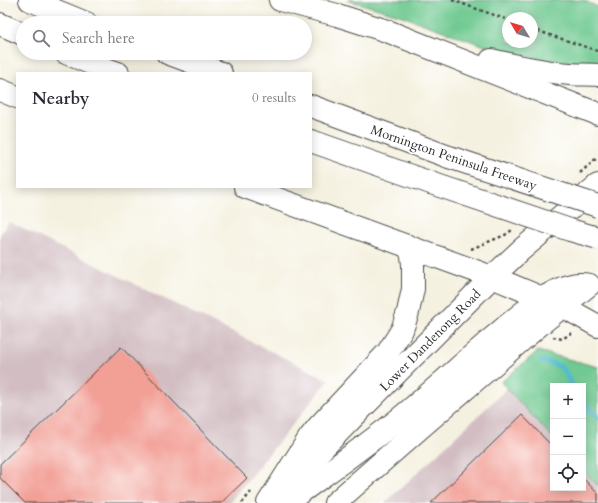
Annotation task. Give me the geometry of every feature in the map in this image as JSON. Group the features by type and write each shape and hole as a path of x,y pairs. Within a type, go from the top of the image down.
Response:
{"main road":[{"path":"30,0 69,16"},
{"path":"280,0 387,31 598,114"},
{"path":"0,24 16,31"},
{"path":"416,42 533,69 572,74 598,75"},
{"path":"83,60 115,72"},
{"path":"186,60 218,72"},
{"path":"0,90 16,97"},
{"name":"Mornington Peninsula Freeway","path":"312,106 449,157 598,206"},
{"path":"312,141 570,230 598,238"},
{"name":"Lower Dandenong Road","path":"269,503 492,277 598,185"},
{"path":"247,188 492,277 553,302 598,326"},
{"path":"269,503 310,437 388,352 402,330 413,289 412,255 408,246"},
{"path":"335,503 536,328 553,302 557,291 569,286 594,282"},
{"path":"286,503 370,442 534,304 553,302"}],"path":[{"path":"452,0 502,18"},
{"path":"538,31 598,51"}],"shaded area":[{"path":"9,222 329,380 229,503 0,503 0,235"},
{"path":"515,381 550,419 550,491 586,491 586,457 598,470 598,503 385,503"}],"green space":[{"path":"347,0 583,0 598,7 598,61 571,62 540,59 482,45 399,15"},
{"path":"538,351 598,367 598,486 586,473 586,383 550,383 550,435 501,382"}],"building":[{"path":"121,347 247,478 221,503 25,503 0,478 0,464"},
{"path":"522,415 550,444 550,491 586,491 586,481 598,494 598,503 431,503"}],"waterway":[{"path":"541,361 558,365 564,370 570,383"},
{"path":"586,405 598,418"}]}
